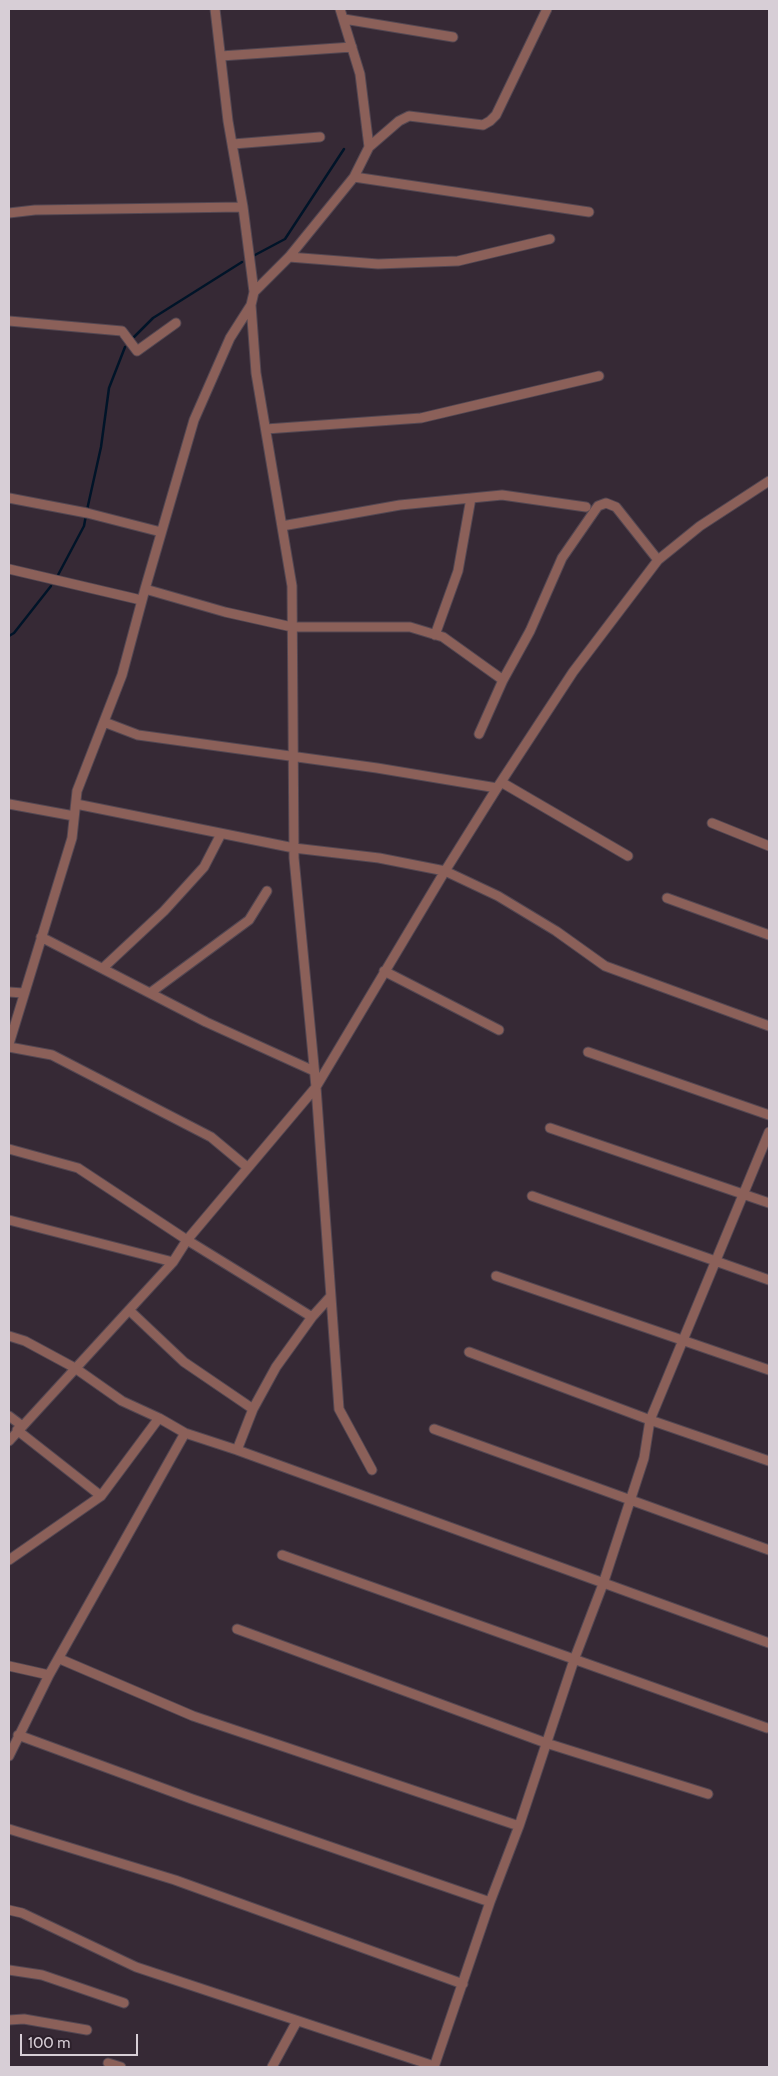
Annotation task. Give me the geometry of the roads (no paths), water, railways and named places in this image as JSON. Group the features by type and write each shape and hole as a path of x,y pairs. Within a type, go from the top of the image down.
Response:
{"street":[{"path":"215,9 228,120 244,207 254,292 251,305 256,373 292,586 294,848 316,1087 339,1409 372,1470"},
{"path":"340,9 360,74 369,147"},
{"path":"254,292 289,257 354,177 369,147 399,121 409,116 483,124 490,121 496,115 546,9"},
{"path":"344,19 453,37"},
{"path":"221,56 352,47"},
{"path":"233,144 320,138"},
{"path":"354,177 589,212"},
{"path":"9,212 244,207"},
{"path":"289,257 378,264 458,261 550,239"},
{"path":"247,1167 211,1137 52,1055 9,1046 23,993 72,838 77,792 122,675 141,600 194,420 230,338 251,305"},
{"path":"9,321 122,331 137,351 176,323"},
{"path":"266,430 421,418 599,376"},
{"path":"9,1441 173,1262 187,1240 316,1087 384,971 499,785 573,672 658,560 700,526 769,481"},
{"path":"282,526 400,505 502,495 586,507"},
{"path":"9,498 86,513 161,532"},
{"path":"436,635 458,571 471,498"},
{"path":"479,734 503,680 530,631 562,558 598,506 606,503 616,507 658,560"},
{"path":"9,569 141,600"},
{"path":"145,588 225,612 292,627 410,627 443,637 503,680"},
{"path":"104,722 138,735 499,785 628,856"},
{"path":"9,804 74,816"},
{"path":"76,804 294,848 379,858 445,871 498,896 556,931 606,966 769,1026"},
{"path":"712,823 769,846"},
{"path":"103,968 164,911 204,867 221,834"},
{"path":"150,992 249,920 267,891"},
{"path":"667,898 769,935"},
{"path":"41,937 206,1022 314,1071"},
{"path":"384,971 499,1030"},
{"path":"9,992 23,993"},
{"path":"588,1052 769,1115"},
{"path":"550,1128 769,1203"},
{"path":"9,1910 22,1913 136,1967 434,2067 490,1902 519,1826 574,1660 603,1584 644,1458 650,1420 769,1132"},
{"path":"9,1149 78,1168 187,1240 312,1317"},
{"path":"532,1196 769,1280"},
{"path":"9,1220 173,1262"},
{"path":"496,1276 769,1370"},
{"path":"237,1450 253,1409 276,1367 312,1317 330,1296"},
{"path":"128,1310 184,1362 253,1409"},
{"path":"9,1336 25,1341 75,1368 122,1401 159,1418 185,1433 237,1450 769,1643"},
{"path":"469,1352 650,1420 769,1461"},
{"path":"9,1416 19,1428 101,1496"},
{"path":"9,1560 101,1496 159,1418"},
{"path":"434,1429 769,1550"},
{"path":"10,1753 49,1675 185,1433"},
{"path":"282,1555 767,1728"},
{"path":"237,1629 546,1743 708,1794"},
{"path":"60,1658 192,1716 519,1826"},
{"path":"9,1666 49,1675"},
{"path":"18,1735 192,1799 490,1902"},
{"path":"9,1829 174,1880 463,1984"},
{"path":"9,1970 42,1975 124,2003"},
{"path":"9,2020 24,2019 87,2030"},
{"path":"272,2067 297,2022"},
{"path":"108,2063 121,2067"}],"waterway":[{"path":"255,255 285,239 344,149"},
{"path":"134,337 153,318 242,262"},
{"path":"87,510 101,447 109,388 125,347"},
{"path":"58,575 84,526 86,515"},
{"path":"9,636 14,633 51,586"}]}
